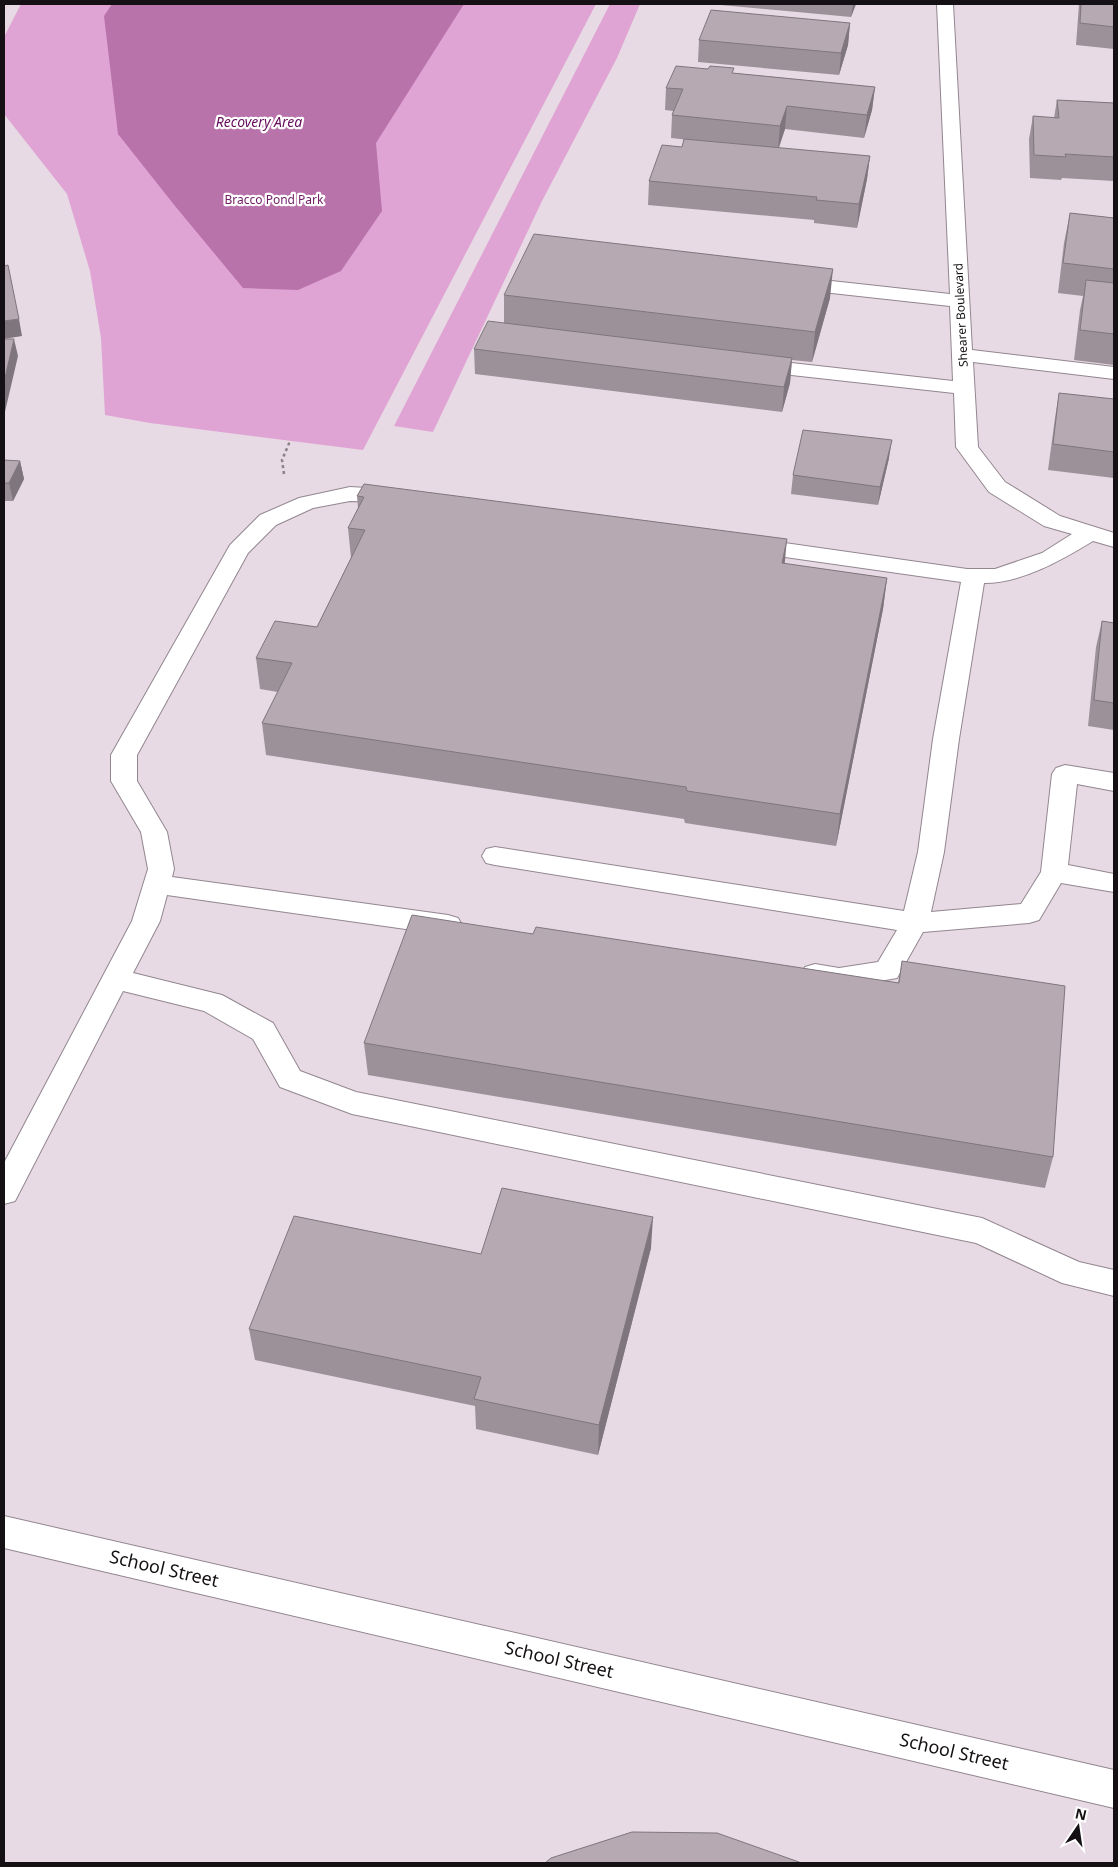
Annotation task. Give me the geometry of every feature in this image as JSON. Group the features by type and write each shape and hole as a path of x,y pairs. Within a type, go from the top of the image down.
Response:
{"street":[{"name":"Shearer Boulevard","path":"945,4 968,447 997,487 1052,521 1114,540"},
{"path":"774,280 840,289 960,301"},
{"path":"963,355 1114,373"},
{"path":"739,362 964,388"},
{"path":"4,1192 146,921 161,869 154,832 124,781 124,755 238,550 268,520 307,503 350,494 414,497"},
{"path":"725,541 974,576 997,576 1050,558 1090,533"},
{"path":"790,971 839,978 887,971 915,924 931,852 946,740 974,576"},
{"path":"495,856 915,924 1029,914 1054,872 1065,774 1114,782"},
{"path":"1054,872 1114,882"},
{"path":"158,884 473,928"},
{"path":"116,979 212,1002 263,1031 290,1079 352,1103 982,1231 1074,1274 1114,1283"},
{"name":"School Street","path":"4,1532 1114,1789"}],"green space":[{"name":"Bracco Pond Park","path":"21,4 596,4 363,450 150,423 105,415 101,338 90,271 67,194 4,114 4,37"},
{"path":"610,4 640,4 617,58 542,201 433,432 394,426"}],"water":[{"name":"Recovery Area","path":"112,4 464,4 376,143 382,211 341,271 298,290 243,288 118,134 104,16"}],"building":[{"path":"1081,4 1114,4 1114,27 1080,23"},
{"path":"711,10 850,23 841,53 699,40"},
{"path":"676,66 708,69 710,66 734,68 732,73 875,87 867,115 787,106 780,126 672,115 683,89 666,88"},
{"path":"1057,100 1114,103 1114,157 1065,154 1066,157 1034,155 1033,116 1059,118"},
{"path":"684,139 870,156 859,204 816,200 817,197 649,181 662,145 682,147"},
{"path":"1070,213 1114,218 1114,269 1063,263"},
{"path":"534,234 833,269 815,332 504,295"},
{"path":"8,265 19,319 4,321 4,266"},
{"path":"1086,280 1114,283 1114,334 1080,330"},
{"path":"488,321 792,358 784,387 474,349"},
{"path":"4,339 14,339 4,382"},
{"path":"1059,393 1114,399 1114,452 1053,444"},
{"path":"803,430 892,440 880,487 793,475"},
{"path":"4,460 20,461 9,483 4,483"},
{"path":"364,484 787,539 782,563 887,578 840,814 687,791 686,787 262,723 292,663 256,658 275,621 317,627 365,530 348,528 364,497 357,496"},
{"path":"1102,621 1114,623 1114,703 1094,700"},
{"path":"412,915 533,934 536,927 899,983 902,961 1065,986 1053,1157 364,1043"},
{"path":"502,1188 653,1217 599,1425 474,1399 481,1377 249,1329 294,1216 481,1254"},
{"path":"632,1832 717,1833 801,1863 545,1863 551,1858"}]}
